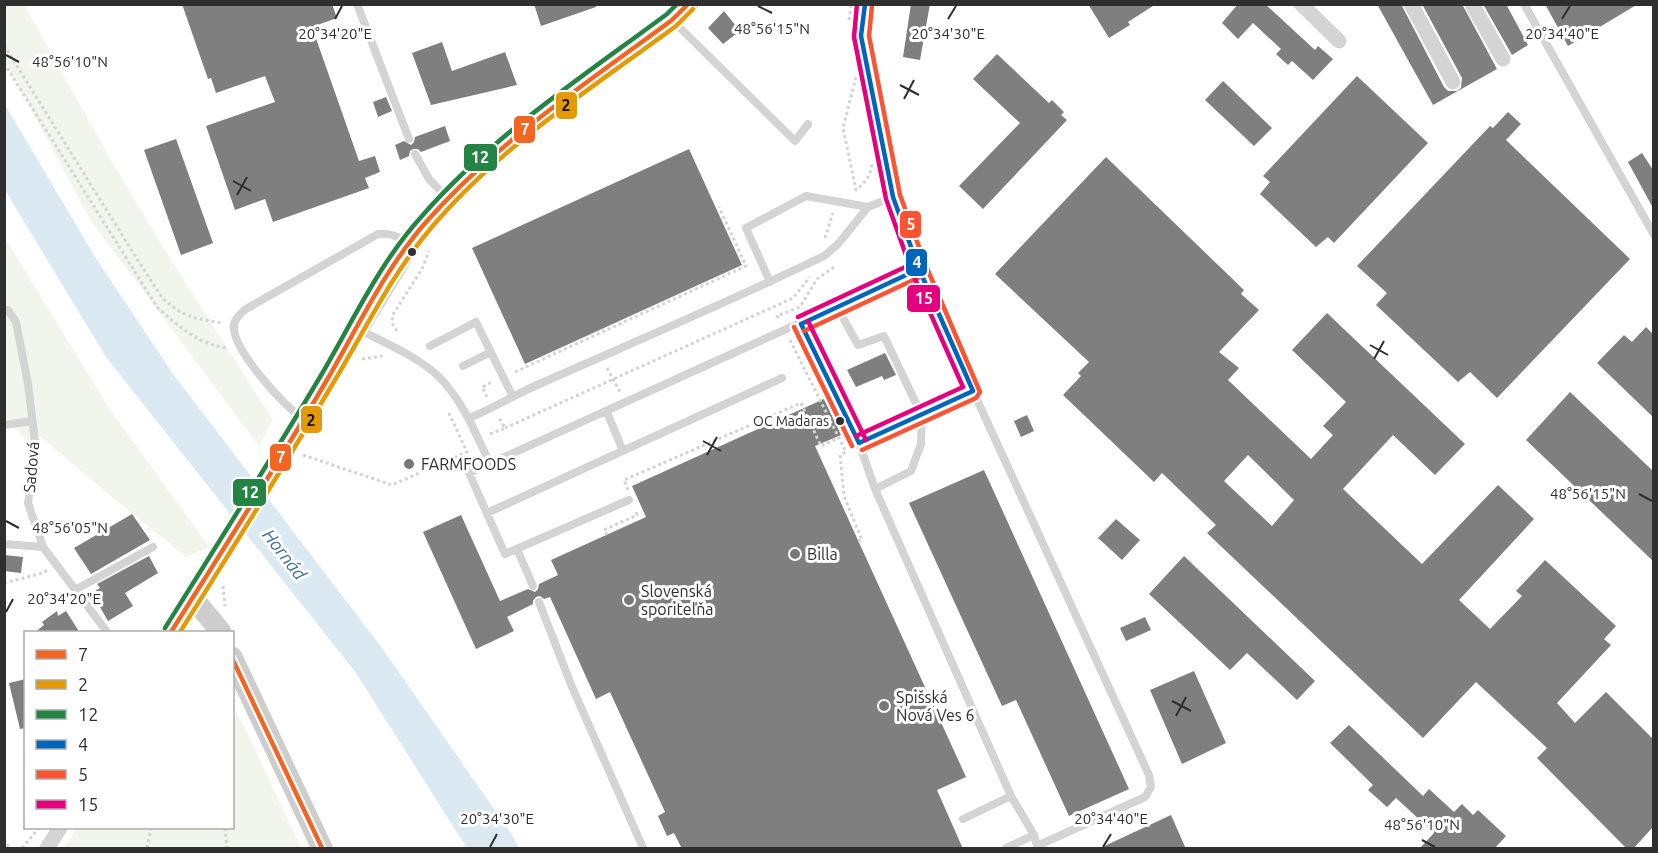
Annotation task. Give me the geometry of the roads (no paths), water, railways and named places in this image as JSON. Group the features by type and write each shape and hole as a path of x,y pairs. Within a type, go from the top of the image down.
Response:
{"street":[{"path":"172,631 357,329 420,245 448,199 507,143 672,20 688,4"},
{"path":"1301,4 1338,41"},
{"path":"1411,4 1453,82"},
{"path":"1472,4 1503,59"},
{"path":"193,598 219,631"},
{"path":"234,661 322,849"},
{"path":"47,849 59,829"}],"lane":[{"path":"357,4 409,139"},
{"path":"801,324 859,443 875,489 1011,796 1034,835 1038,847 1145,797 1151,787 1149,775 919,270 893,197 861,36 865,4"},
{"path":"1524,4 1653,236"},
{"path":"672,20 795,141 808,124"},
{"path":"415,154 429,179 448,199"},
{"path":"770,282 746,228 806,196 868,207"},
{"path":"469,418 532,387 602,358 824,256 838,244 868,207 893,197"},
{"path":"304,419 282,403 241,350 236,339 234,325 238,316 246,309 378,234 387,233 420,245"},
{"path":"632,502 505,554 469,473 919,270"},
{"path":"837,307 858,345 884,336 922,416 921,444 911,471 875,489"},
{"name":"Sadová","path":"4,310 8,310 16,322 36,450 28,503 43,547 106,631"},
{"path":"430,346 476,322 513,397"},
{"path":"357,329 426,365 439,376 469,418 490,464"},
{"path":"463,366 491,352"},
{"path":"487,513 782,378"},
{"path":"859,443 973,391"},
{"path":"607,412 623,451"},
{"name":"Sadová","path":"4,425 32,421"},
{"path":"4,544 43,547"},
{"path":"75,590 153,547"},
{"path":"517,549 533,586"},
{"path":"539,602 572,687 642,849"},
{"path":"963,819 1011,796"},
{"path":"1006,849 1034,835"}],"water":[{"name":"Hornád","path":"4,103 95,257 173,374 382,648 519,848 467,848 356,673 106,357 5,190"}],"place":[{"name":"OC Madaras","path":"840,421"},
{"name":"FARMFOODS","path":"409,464"},
{"name":"Billa","path":"795,554"},
{"name":"Slovenská sporiteľňa","path":"629,600"},
{"name":"Spišská Nová Ves 6","path":"884,706"}]}
